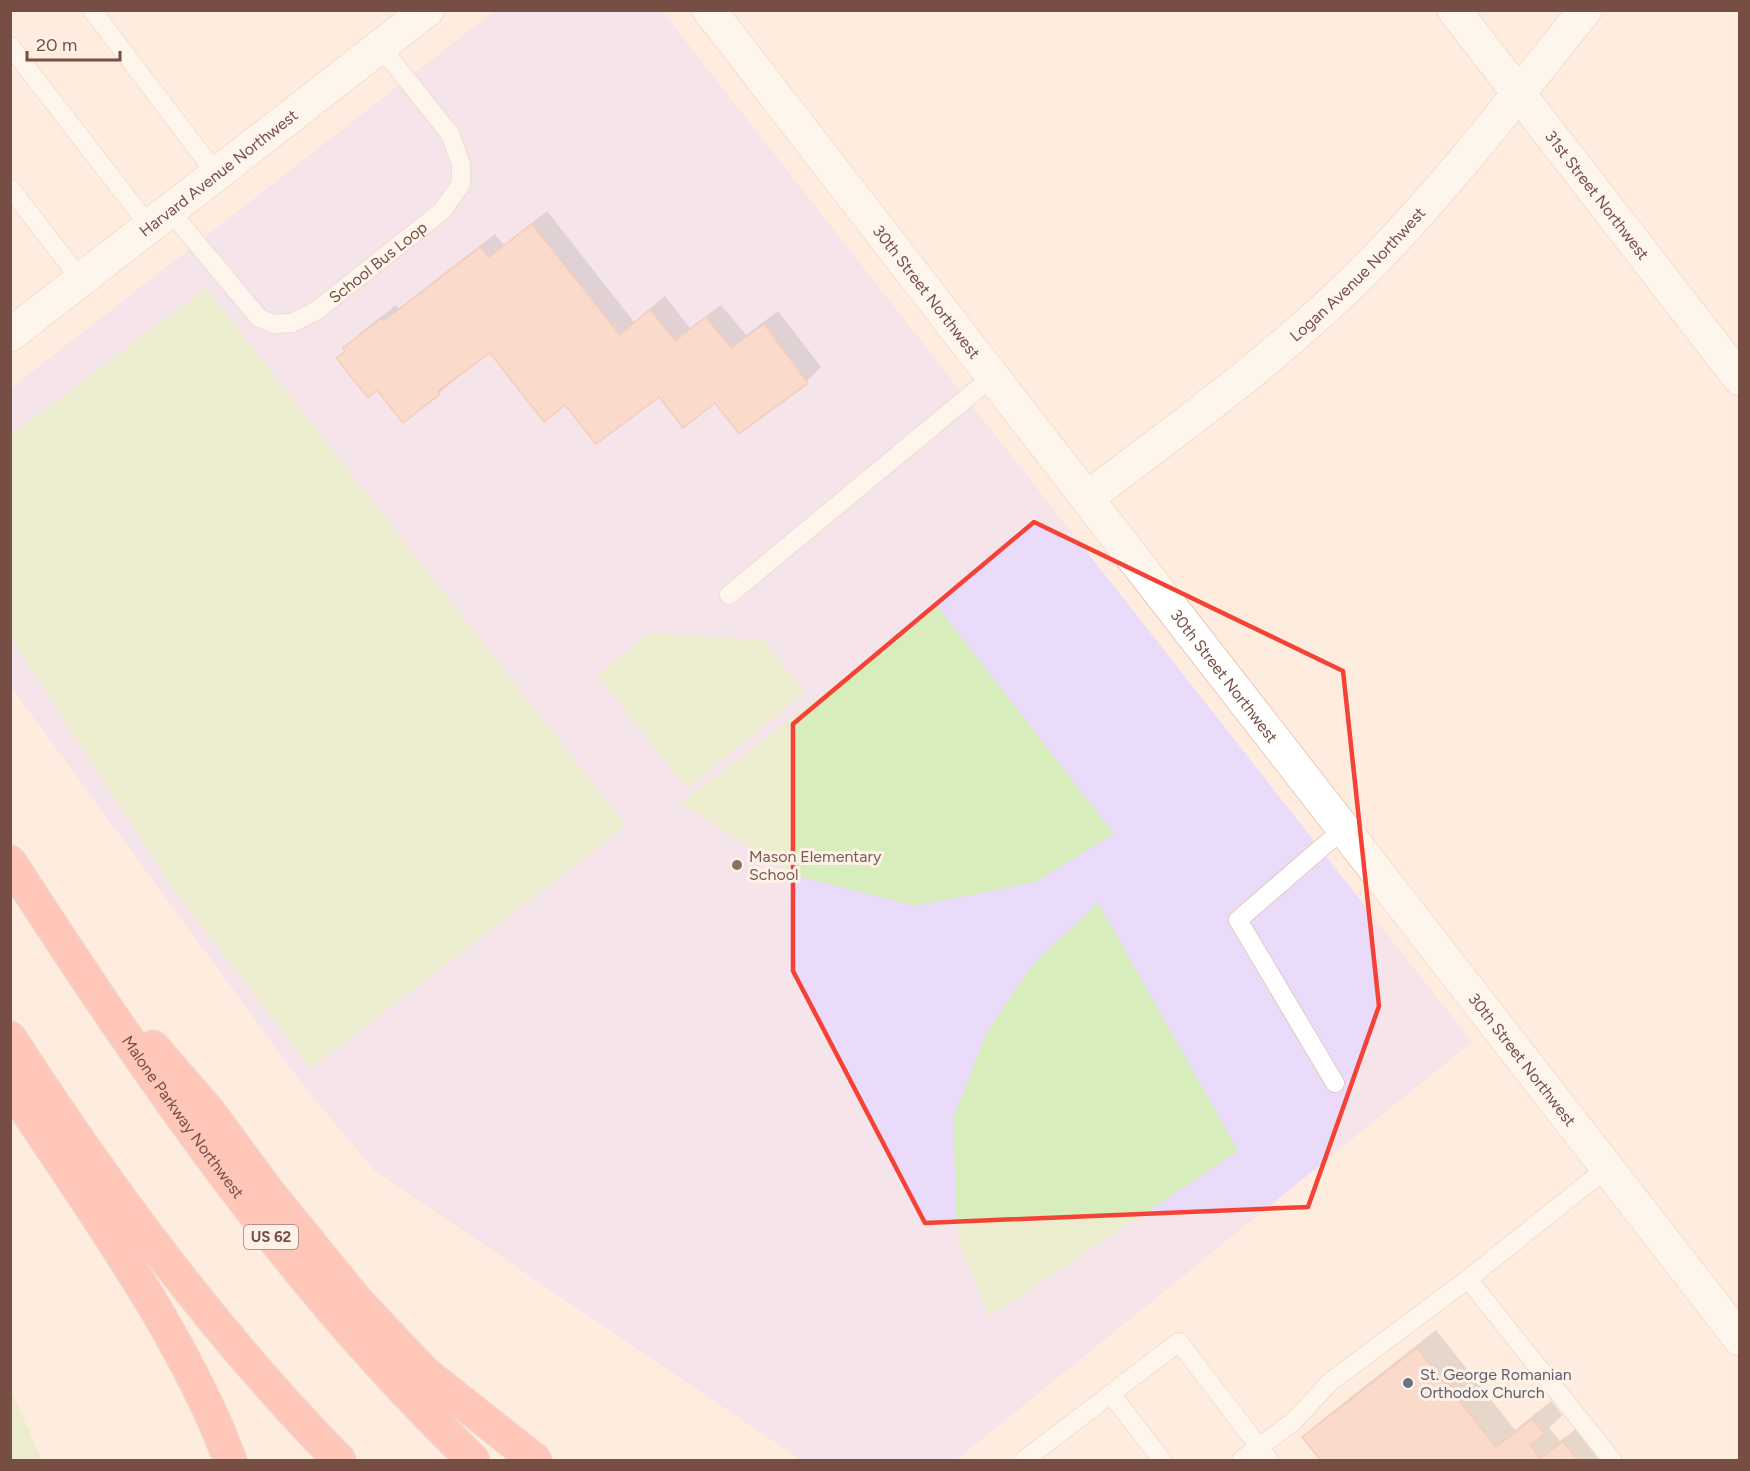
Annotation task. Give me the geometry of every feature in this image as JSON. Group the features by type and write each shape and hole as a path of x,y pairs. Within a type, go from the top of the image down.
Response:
{"highway":[{"name":"Malone Parkway Northwest","path":"10,862 95,993 224,1176 296,1268 373,1357 473,1461"},
{"path":"95,993 134,1027 167,1062 207,1109 269,1193 365,1309 426,1373 535,1461"},
{"path":"10,1038 86,1150 216,1323 294,1415 339,1461"},
{"path":"10,1085 131,1272 179,1353 211,1415 230,1461"}],"street":[{"name":"Harvard Avenue Northwest","path":"10,335 427,10"},
{"name":"30th Street Northwest","path":"709,10 992,377 1088,497 1342,830 1740,1339"},
{"name":"31st Street Northwest","path":"1454,10 1740,378"},
{"name":"Logan Avenue Northwest","path":"1088,497 1209,406 1281,347 1367,268 1433,199 1585,10"}],"lane":[{"path":"92,10 217,175"},
{"name":"School Bus Loop","path":"10,46 160,219 259,318 274,324 292,324 316,311 442,211 461,184 461,164 450,135 381,47"},
{"path":"10,188 81,280"},
{"path":"729,595 992,377"},
{"path":"1335,1083 1238,920 1342,830"},
{"path":"1241,1461 1264,1454 1330,1382 1468,1279 1607,1168"},
{"path":"1468,1279 1612,1461"},
{"path":"1024,1461 1179,1342 1264,1454"},
{"path":"1111,1394 1162,1461"}],"highlighted area":[{"path":"1034,522 1343,671 1379,1006 1308,1207 925,1223 793,971 793,724"}],"shaded area":[{"name":"Mason Elementary School","path":"494,11 662,11 1472,1042 956,1460 801,1460 375,1171 306,1089 11,687 10,389"}],"green space":[{"path":"206,288 626,826 311,1068 175,891 11,638 11,435"},
{"path":"937,606 1114,834 1035,882 915,906 794,875 681,803"},
{"path":"650,633 763,640 805,693 687,788 597,675"},
{"path":"1098,902 1238,1151 989,1317 957,1235 953,1118 987,1032 1030,968"},
{"path":"11,1390 42,1460 11,1460"}],"building":[{"path":"532,224 620,335 650,309 675,341 706,317 731,348 764,324 808,383 739,434 715,403 683,428 659,397 596,444 565,405 544,422 490,353 438,391 440,394 403,423 377,390 368,398 336,358 345,352 343,348 382,318 384,321 480,247 489,257"},
{"name":"St. George Romanian Orthodox Church","path":"1417,1348 1496,1447 1532,1419 1545,1434 1530,1445 1540,1459 1563,1441 1578,1460 1320,1460 1302,1437"}],"place":[{"name":"Mason Elementary School","path":"737,865"},
{"name":"St. George Romanian Orthodox Church","path":"1408,1383"}]}
